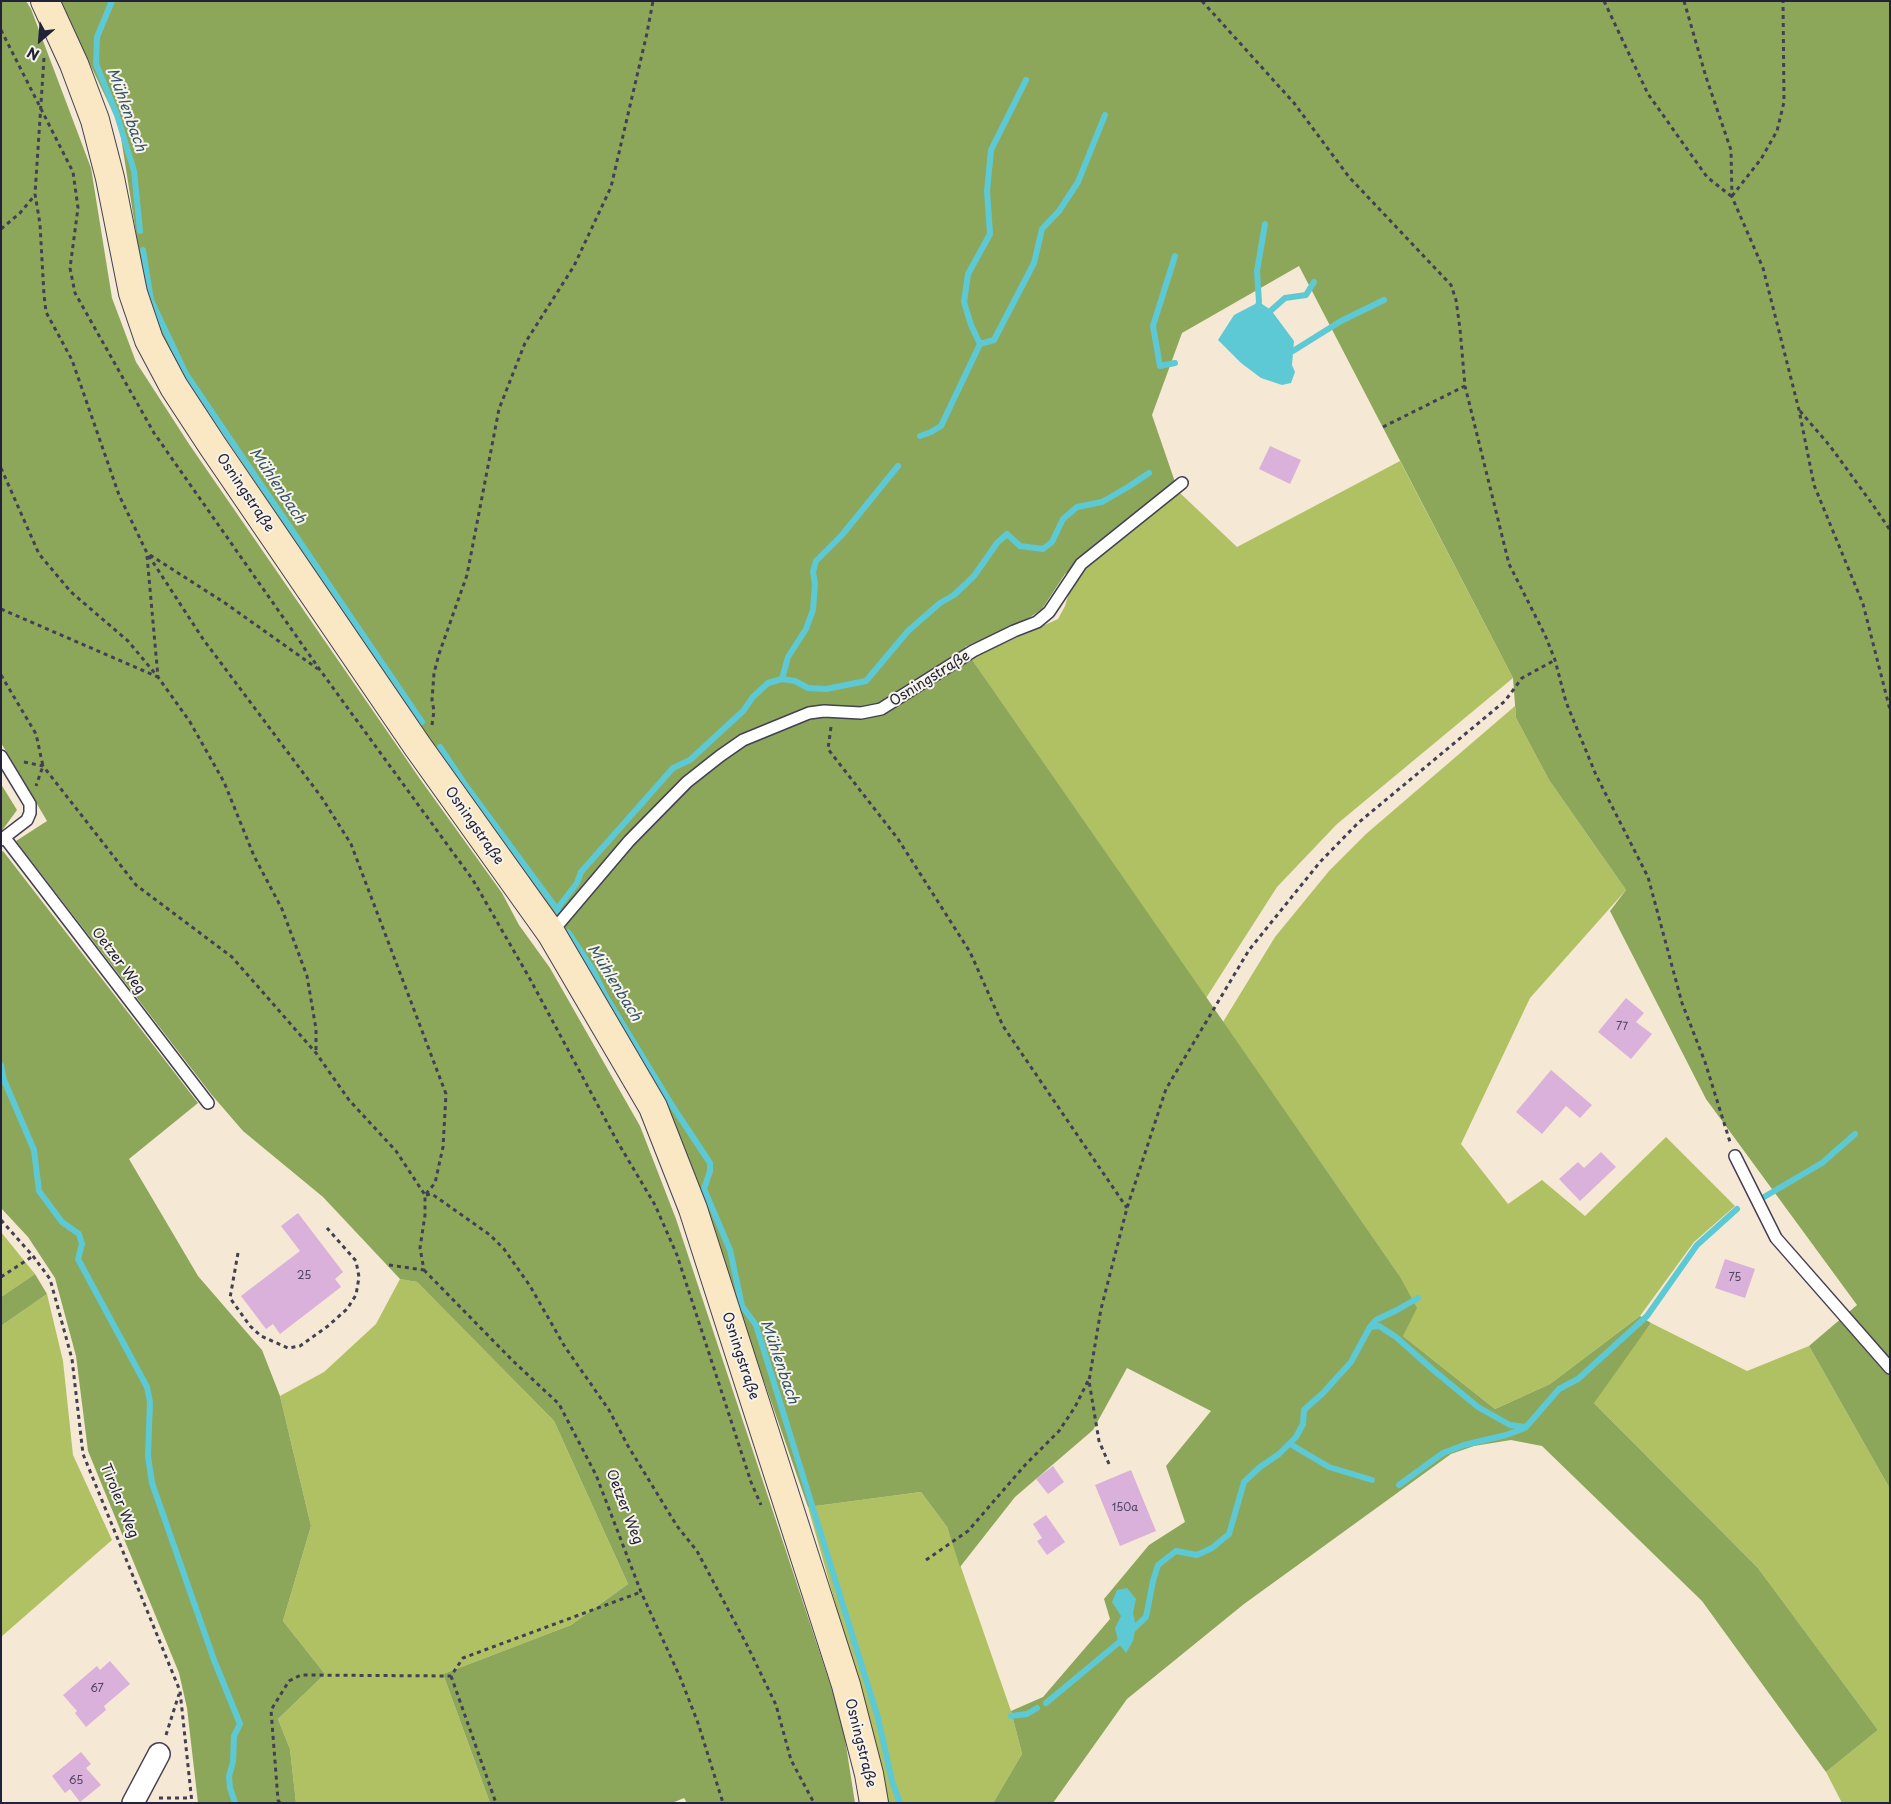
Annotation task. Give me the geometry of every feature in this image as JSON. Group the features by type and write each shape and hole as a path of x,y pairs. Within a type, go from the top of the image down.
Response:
{"main road":[{"name":"Osningstraße","path":"49,11 74,64 95,120 110,178 133,293 149,340 174,387 418,747 550,933 653,1107 693,1209 846,1685 869,1774 874,1803"}],"street":[{"path":"135,1800 159,1754"}],"lane":[{"name":"Osningstraße","path":"550,933 629,841 687,782 720,756 743,740 809,713 832,711 861,713 881,709 973,651 1037,622 1049,612 1081,564 1182,483"},
{"path":"2,757 30,804 30,813 27,820 3,839"},
{"name":"Oetzer Weg","path":"3,839 208,1103"},
{"path":"1735,1156 1776,1238 1890,1368"}],"path":[{"path":"418,747 429,740 434,711 432,700 434,673 438,654 467,575 499,409 525,343 574,266 611,187 653,1"},
{"path":"1202,1 1294,103 1349,177 1451,285 1456,300 1465,386 1509,564 1545,635 1555,660 1566,702 1596,775 1648,877 1682,1003 1705,1062 1735,1156"},
{"path":"1604,1 1648,94 1707,178 1732,197"},
{"path":"1684,1 1706,77 1731,150 1732,197 1763,268 1799,410 1814,485 1863,604 1890,710"},
{"path":"1732,197 1762,159 1777,131 1784,102 1783,1"},
{"path":"49,11 40,108 35,194 40,224 46,312 72,360 118,495 147,553 203,639 322,798 351,844 446,1094 444,1147 435,1183 425,1196 420,1248 424,1270 390,1265"},
{"path":"1,30 73,172 78,208 70,268 76,293 154,433 320,670 473,880 530,979 617,1141 655,1205 676,1255 752,1482 763,1509"},
{"path":"1,229 20,213 35,194"},
{"path":"1383,427 1465,386"},
{"path":"1799,410 1830,446 1874,505 1890,530"},
{"path":"1,468 39,554 71,592 128,641 158,677 190,722 224,782 254,856 282,909 307,976 316,1029 316,1053"},
{"path":"147,553 225,603 320,670"},
{"path":"147,553 158,677"},
{"path":"1,609 158,677"},
{"path":"926,1560 968,1531 1026,1464 1059,1431 1089,1381 1102,1309 1127,1208 1166,1089 1249,950 1320,862 1358,823 1505,701 1522,678 1555,660"},
{"path":"1,675 36,734 43,766 136,885 232,957 316,1053 349,1100 396,1151 425,1196"},
{"path":"832,711 828,750 898,839 970,952 1003,1026 1127,1208"},
{"path":"2,757 43,766"},
{"path":"425,1196 432,1194 490,1235 504,1249 530,1286 570,1355 609,1410 628,1446 677,1526 697,1551 747,1645 776,1705 791,1760 814,1803"},
{"name":"Tiroler Weg","path":"1,1220 33,1256 50,1279 72,1359 83,1454 180,1691 192,1803"},
{"path":"238,1253 230,1298 250,1326 261,1336 288,1348 300,1346 328,1326 347,1309 356,1295 359,1277 356,1261 327,1228"},
{"path":"1,1277 33,1256"},
{"name":"Oetzer Weg","path":"424,1270 513,1361 559,1404 596,1475 641,1592 680,1677 698,1723 723,1803"},
{"path":"1089,1381 1100,1441 1109,1464"},
{"path":"451,1676 463,1658 641,1592"},
{"path":"280,1803 278,1800 271,1710 289,1681 301,1675 451,1676"},
{"path":"451,1676 496,1803"},
{"path":"159,1754 180,1691"},
{"path":"135,1800 191,1798"}],"green space":[{"path":"1,1 26,1 31,9 91,168 112,298 136,362 189,444 420,779 502,893 519,925 550,968 640,1126 676,1219 842,1720 855,1803 687,1803 684,1798 672,1803 490,1803 443,1674 571,1625 628,1584 554,1421 417,1282 400,1279 323,1197 243,1131 211,1094 16,841 47,821 1,743"},
{"path":"60,1 1890,1 1890,1489 1809,1346 1857,1305 1706,1099 1610,911 1626,890 1549,780 1516,718 1513,678 1299,266 1182,333 1152,415 1175,482 1065,574 1042,609 1026,620 965,647 1399,1275 1417,1308 1403,1336 1495,1409 1550,1384 1640,1316 1651,1323 1594,1403 1758,1568 1878,1730 1826,1772 1702,1601 1542,1446 1511,1440 1474,1446 1451,1454 1244,1604 1127,1699 1053,1803 993,1803 1022,1754 1011,1711 1043,1697 1110,1619 1104,1599 1149,1545 1185,1522 1166,1466 1211,1411 1127,1368 1093,1430 1015,1497 960,1567 947,1527 921,1492 808,1507 743,1321 662,1100 429,740 180,370 147,302 119,125"},
{"path":"1400,461 1513,678 1337,824 1277,887 1206,998 971,658 1058,619 1065,606 1072,583 1083,568 1180,493 1237,547"},
{"path":"1515,706 1516,718 1549,780 1626,890 1530,998 1461,1144 1508,1204 1542,1180 1585,1216 1666,1137 1735,1206 1694,1242 1640,1316 1550,1384 1495,1409 1403,1336 1399,1275 1223,1022 1275,937 1329,871 1366,834"},
{"path":"1,784 17,810 1,832"},
{"path":"3,851 198,1103 129,1159 198,1276 262,1350 280,1396 311,1526 283,1621 325,1674 278,1719 290,1749 296,1803 198,1803 187,1708 179,1673 88,1451 76,1356 55,1278 28,1237 1,1208 1,852"},
{"path":"1,1232 35,1274 1,1297"},
{"path":"35,1274 47,1294 1,1326 1,1297"},
{"path":"400,1279 417,1282 554,1421 628,1584 571,1625 443,1674 490,1803 296,1803 290,1749 278,1719 325,1674 283,1621 311,1526 280,1396 324,1372 376,1324"},
{"path":"47,1294 63,1361 73,1455 112,1540 1,1637 1,1326"},
{"path":"1651,1323 1747,1371 1809,1346 1890,1489 1890,1803 1842,1803 1826,1772 1878,1730 1758,1568 1593,1402"},
{"path":"921,1492 947,1527 1011,1711 1022,1754 993,1803 886,1803 876,1747 808,1507"}],"water":[{"path":"1259,302 1271,310 1294,341 1292,365 1295,372 1291,383 1282,385 1261,378 1241,363 1218,340 1234,315"},
{"path":"1127,1588 1136,1599 1133,1613 1136,1626 1133,1641 1126,1653 1119,1644 1115,1628 1121,1616 1112,1602 1117,1590"}],"building":[{"path":"1270,446 1301,460 1290,484 1259,469"},
{"path":"1626,998 1644,1013 1636,1022 1652,1034 1631,1059 1598,1032"},
{"path":"1551,1070 1592,1105 1580,1118 1566,1106 1542,1134 1516,1112"},
{"path":"1601,1152 1616,1167 1580,1201 1559,1179 1578,1162 1584,1168"},
{"path":"298,1213 343,1272 335,1279 341,1287 280,1334 273,1324 266,1329 241,1296 300,1251 281,1226"},
{"path":"1725,1259 1755,1269 1745,1298 1715,1288"},
{"path":"1053,1466 1064,1482 1048,1494 1036,1479"},
{"path":"1131,1470 1156,1531 1120,1546 1095,1485"},
{"path":"1046,1515 1065,1542 1047,1555 1037,1541 1042,1538 1033,1524"},
{"path":"110,1661 130,1684 104,1706 106,1710 86,1727 75,1713 77,1711 63,1695 97,1666 100,1670"},
{"path":"81,1752 91,1764 86,1768 101,1785 80,1802 70,1789 65,1793 52,1776"}],"waterway":[{"name":"Mühlenbach","path":"112,1 97,37 96,64 117,115 134,171 140,231"},
{"path":"980,344 971,325 964,302 968,274 990,234 987,191 991,150 1026,80"},
{"path":"920,436 941,426 980,344 994,340 1034,263 1042,229 1059,211 1078,182 1105,115"},
{"path":"1257,310 1259,302 1257,271 1265,224"},
{"name":"Mühlenbach","path":"143,250 151,300 186,374 422,722"},
{"path":"1175,256 1153,326 1160,366 1175,363"},
{"path":"1267,314 1285,298 1306,295 1314,282"},
{"path":"1287,348 1293,351 1341,321 1384,300"},
{"path":"782,679 788,657 806,629 813,610 815,584 813,572 816,561 842,535 898,466"},
{"path":"557,909 577,883 581,872 673,768 690,760 743,711 753,697 768,683 782,679 795,681 808,688 826,689 866,681 908,631 940,603 954,595 974,576 997,543 1007,534 1020,546 1043,549 1052,542 1063,519 1077,507 1102,502 1149,473"},
{"name":"Mühlenbach","path":"440,747 464,783 559,912"},
{"name":"Mühlenbach","path":"568,932 593,970 605,995 673,1107 710,1163 710,1171 704,1189 730,1250 742,1306 756,1325 878,1718 892,1781 900,1803"},
{"path":"1,1065 4,1080 34,1150 39,1191 62,1222 79,1234 82,1244 78,1259 147,1387 150,1402 148,1456 152,1483 214,1660 240,1724 234,1736 233,1762 229,1776 230,1788 235,1803"},
{"path":"1764,1197 1822,1163 1855,1134"},
{"path":"1130,1632 1146,1617 1158,1565 1176,1551 1197,1555 1212,1548 1229,1534 1244,1482 1260,1467 1279,1454 1296,1437 1303,1424 1304,1410 1323,1393 1351,1362 1370,1327 1379,1326 1396,1337 1478,1407 1510,1425 1526,1427 1559,1389 1578,1379 1647,1316 1697,1245 1737,1209"},
{"path":"1370,1327 1376,1320 1418,1298"},
{"path":"1399,1485 1443,1453 1464,1445 1506,1435 1525,1428"},
{"path":"1290,1444 1329,1467 1372,1480"},
{"path":"1046,1703 1123,1639"},
{"path":"1011,1716 1027,1714 1037,1708"}]}
